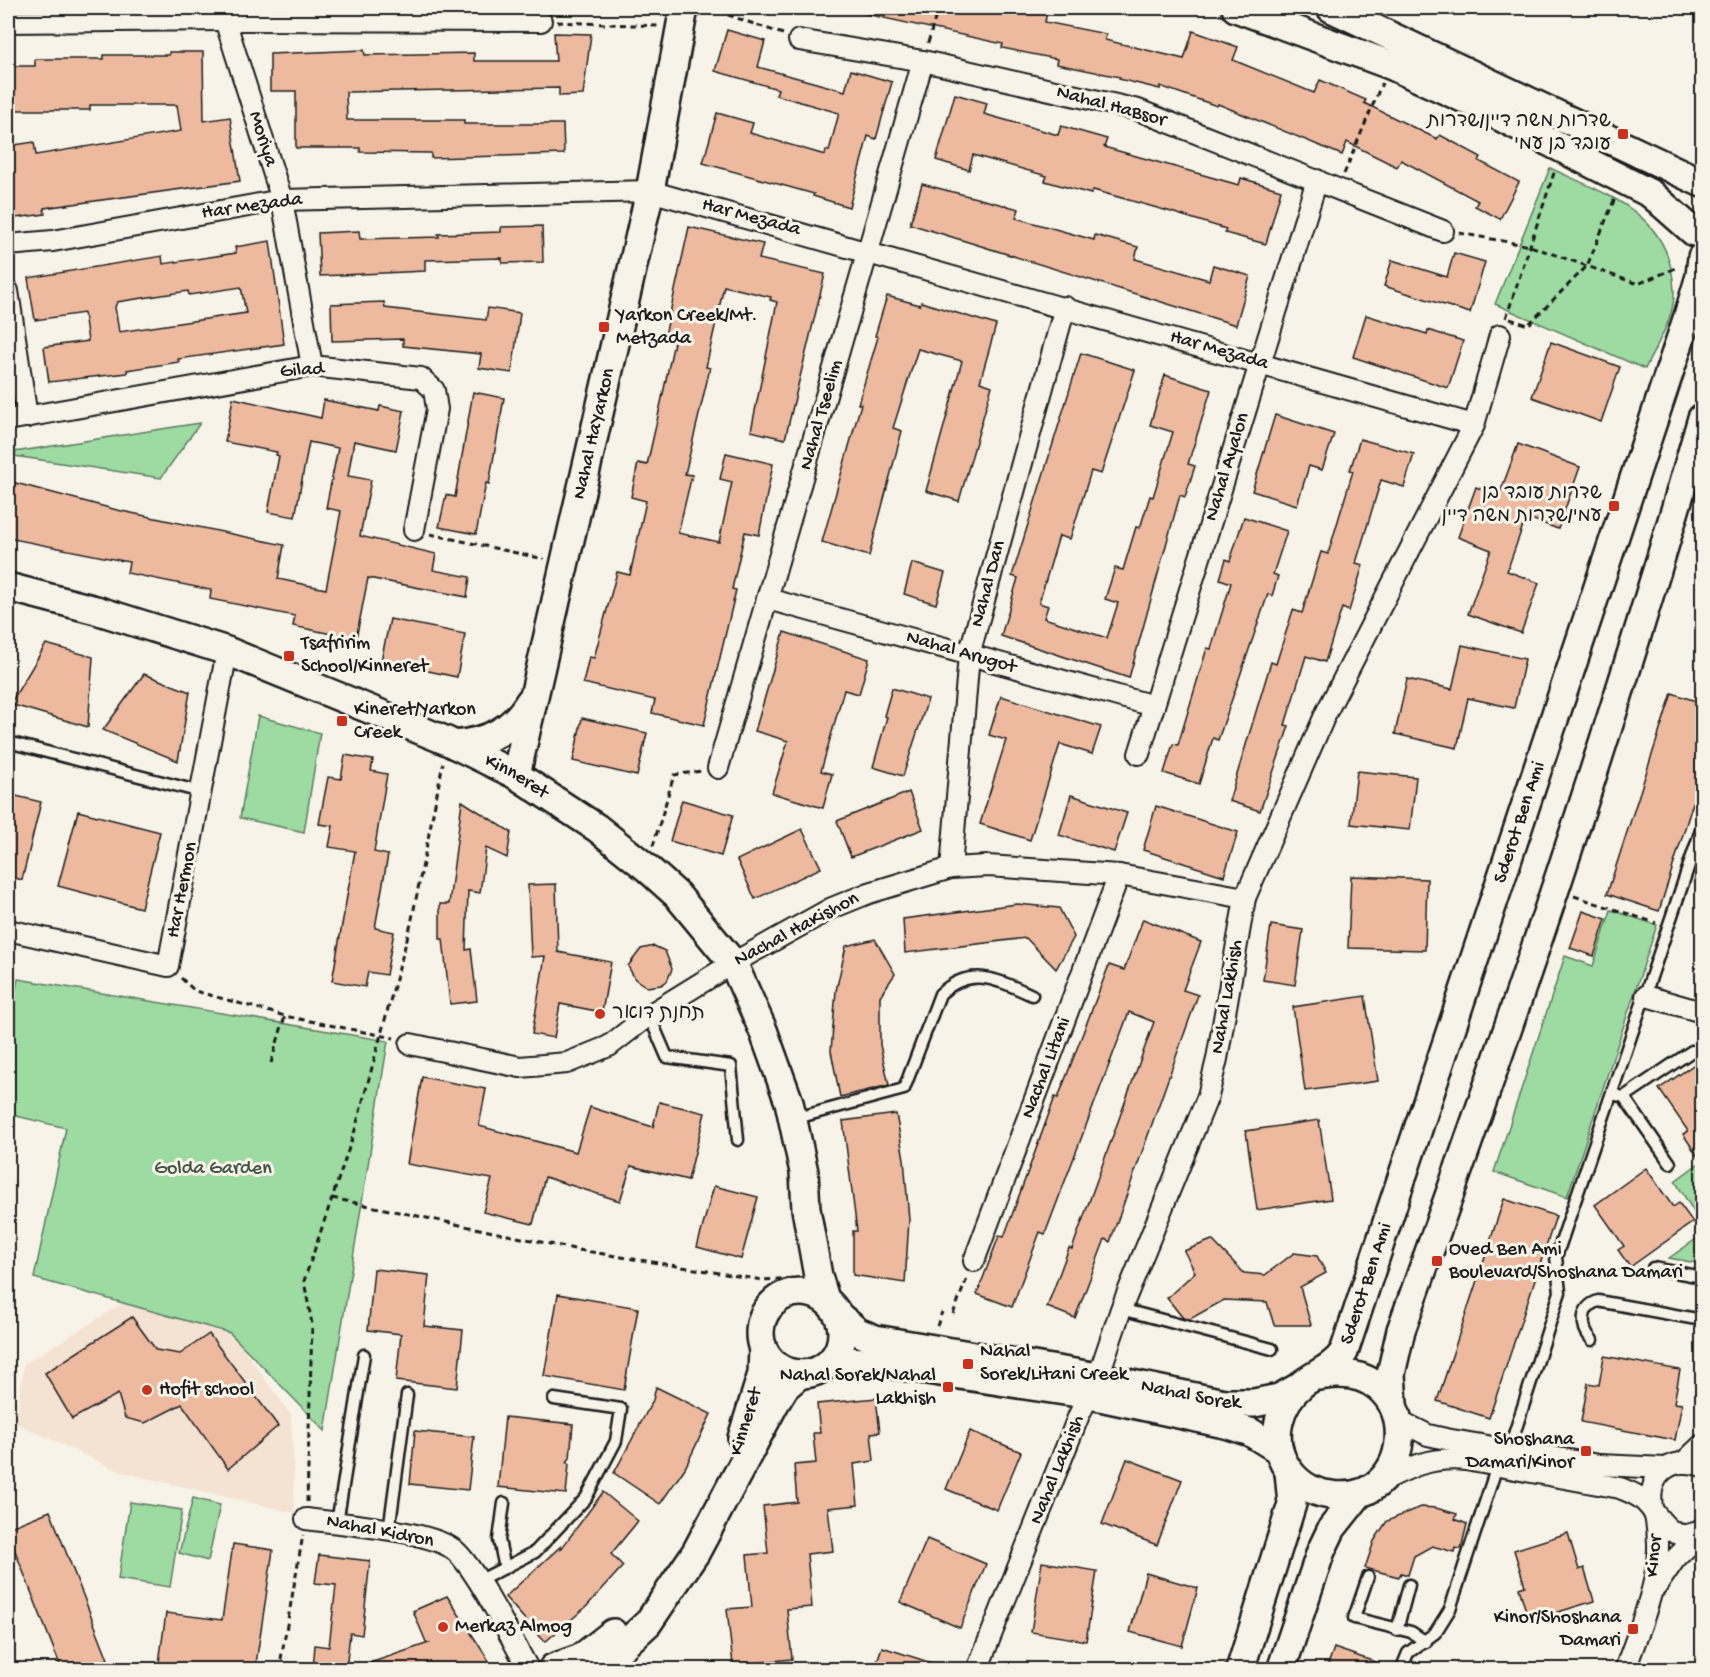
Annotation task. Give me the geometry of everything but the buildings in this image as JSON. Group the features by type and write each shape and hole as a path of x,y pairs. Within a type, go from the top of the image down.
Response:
{"street":[{"path":"1236,8 1390,65 1469,100 1651,194 1699,248"},
{"path":"1340,10 1702,183"},
{"name":"Nahal HaYarkon","path":"516,775 650,191 684,16"},
{"name":"Moriya","path":"225,20 282,200 312,366"},
{"path":"8,22 541,21"},
{"name":"Nahal HaBsor","path":"799,40 923,61 1138,110 1443,231"},
{"name":"Nahal Tseelim","path":"718,768 923,61"},
{"name":"Nahal Ayalon","path":"1139,754 1317,180"},
{"name":"Har Mezada","path":"8,245 53,241 282,200 650,191 869,251 1474,425"},
{"name":"Sderot Ben Ami","path":"1240,1670 1292,1504 1277,1432 1280,1415 1288,1399 1309,1381 1335,1364 1344,1352 1688,316 1700,276 1695,219 1702,201"},
{"path":"8,291 27,417"},
{"name":"Nahal Dan","path":"951,868 969,655 1065,307"},
{"name":"Nahal Lakhish","path":"977,1670 1079,1415 1094,1386 1121,1309 1208,1096 1217,1059 1245,898 1326,714 1474,425 1503,326"},
{"name":"Gilad","path":"8,420 312,366 421,378 434,390 437,409 414,530"},
{"path":"1281,1670 1321,1551 1332,1528 1368,1488 1390,1471 1398,1455 1401,1438 1391,1374 1401,1330 1554,890 1653,588 1702,418"},
{"name":"Kinneret","path":"8,587 96,610 227,651 451,743 516,775 597,828 677,895 733,963 763,1030 793,1119 804,1172 806,1209 818,1276 832,1307 842,1340 832,1361 812,1373 800,1374 778,1367 763,1349"},
{"name":"Nahal Arugot","path":"768,599 1154,706"},
{"name":"Har Hermon","path":"8,930 168,966 227,651"},
{"path":"451,743 480,742 502,732 521,716 535,692"},
{"name":"Nachal HaKishon","path":"410,1044 520,1067 567,1062 609,1046 650,1015 733,963 832,908 869,893 951,868 988,866 1119,875 1245,898"},
{"name":"Nachal Litani","path":"974,1261 1119,875"},
{"path":"1646,996 1702,1012"},
{"name":"Kinneret","path":"725,1495 762,1374 763,1349 760,1337 765,1314 771,1304 794,1285 806,1209"},
{"path":"794,1285 832,1307"},
{"name":"Nahal Sorek","path":"832,1307 858,1332 875,1339 1094,1386 1250,1432 1284,1461"},
{"name":"Nahal Sorek","path":"832,1361 874,1362 1224,1403 1254,1403 1279,1398 1309,1381"},
{"name":"Sderot Ben Ami","path":"1309,1381 1336,1372 1353,1374 1369,1380 1383,1390 1396,1413"},
{"name":"Kinneret","path":"597,1670 648,1623 696,1552 774,1405 786,1387 800,1374"},
{"path":"1396,1413 1428,1435 1599,1466 1702,1466"},
{"path":"1674,1465 1702,1445"},
{"path":"1284,1461 1303,1485 1321,1494 1340,1497 1368,1488 1424,1461 1441,1458 1497,1466 1620,1488 1638,1496 1672,1532 1684,1534 1702,1531"},
{"name":"Kinor","path":"1625,1670 1650,1597 1659,1550 1650,1500 1651,1488 1657,1476 1674,1465"},
{"name":"Nahal Kidron","path":"306,1519 432,1538 455,1550 543,1669"},
{"name":"Kinor","path":"1650,1597 1675,1559 1702,1531"},
{"name":"Kinneret","path":"543,1669 569,1664 593,1650 637,1610 672,1585"}],"lane":[{"path":"8,742 201,792"},
{"path":"1509,1450 1560,1292 1556,1257 1669,927 1700,845 1702,827"},
{"path":"793,1119 904,1089 940,994 950,985 972,975 1002,981 1032,995"},
{"path":"650,1015 667,1057 731,1066 738,1140"},
{"path":"1624,1097 1692,1051"},
{"path":"1612,1094 1624,1097 1670,1163"},
{"path":"1653,1268 1702,1277"},
{"path":"1592,1340 1583,1325 1585,1310 1589,1304 1598,1301 1702,1320"},
{"path":"1121,1309 1272,1348"},
{"path":"337,1523 364,1355"},
{"path":"389,1531 407,1395"},
{"path":"477,1582 535,1552 586,1498 616,1441 621,1409 554,1398"},
{"path":"1401,1670 1408,1653 1426,1642 1444,1622 1497,1466"},
{"path":"504,1503 499,1540 505,1568"},
{"path":"1368,1577 1354,1618 1411,1632 1426,1642"},
{"path":"1397,1630 1409,1585"}],"path":[{"path":"708,8 799,40"},
{"path":"923,61 938,8"},
{"path":"541,21 684,16"},
{"path":"1337,188 1390,65"},
{"path":"1563,149 1503,326 1528,325 1587,266 1623,180"},
{"path":"1443,231 1530,246 1638,284 1699,248"},
{"path":"414,530 564,564"},
{"path":"279,1670 306,1519 312,1324 304,1281 355,1130 411,924 451,743"},
{"path":"647,868 674,775 718,768"},
{"path":"1554,890 1669,927"},
{"path":"168,966 195,991 285,1016 381,1034 410,1044"},
{"path":"271,1063 285,1016"},
{"path":"332,1198 579,1250 794,1285"},
{"path":"953,1314 974,1261"}],"shaded area":[{"name":"Hofit school","path":"130,1299 224,1322 291,1415 295,1513 121,1472 16,1423 24,1364"}],"green space":[{"path":"1550,168 1594,188 1634,211 1650,226 1662,244 1671,265 1673,302 1664,332 1645,369 1495,304"},
{"path":"200,423 161,478 8,455 8,453"},
{"path":"258,716 320,733 304,832 240,818"},
{"path":"1611,910 1657,925 1567,1197 1494,1172 1565,956 1593,966"},
{"name":"Golda Garden","path":"18,979 388,1041 325,1431 230,1333 34,1278 66,1128 8,1114 8,1026"},
{"path":"1702,1161 1702,1225 1675,1181"},
{"path":"1702,1235 1702,1264 1669,1258"},
{"path":"193,1498 220,1505 208,1561 179,1553"},
{"path":"130,1502 182,1510 170,1587 118,1579"}],"place":[{"name":"שדרות משה דיין/שדרות עובד בן עמי","path":"1623,134"},
{"name":"Yarkon Creek/Mt. Metzada","path":"604,327"},
{"name":"שדרות עובד בן עמי/שדרות משה דיין","path":"1614,506"},
{"name":"Tsafririm School/Kinneret","path":"289,656"},
{"name":"Kineret/Yarkon Creek","path":"342,721"},
{"name":"תחנת דואר","path":"600,1014"},
{"name":"Oved Ben Ami Boulevard/Shoshana Damari","path":"1437,1261"},
{"name":"Nahal Sorek/Litani Creek","path":"968,1364"},
{"name":"Nahal Sorek/Nahal Lakhish","path":"948,1387"},
{"name":"Hofit school","path":"147,1390"},
{"name":"Shoshana Damari/Kinor","path":"1586,1451"},
{"name":"Merkaz Almog","path":"443,1627"},
{"name":"Kinor/Shoshana Damari","path":"1633,1629"}]}
